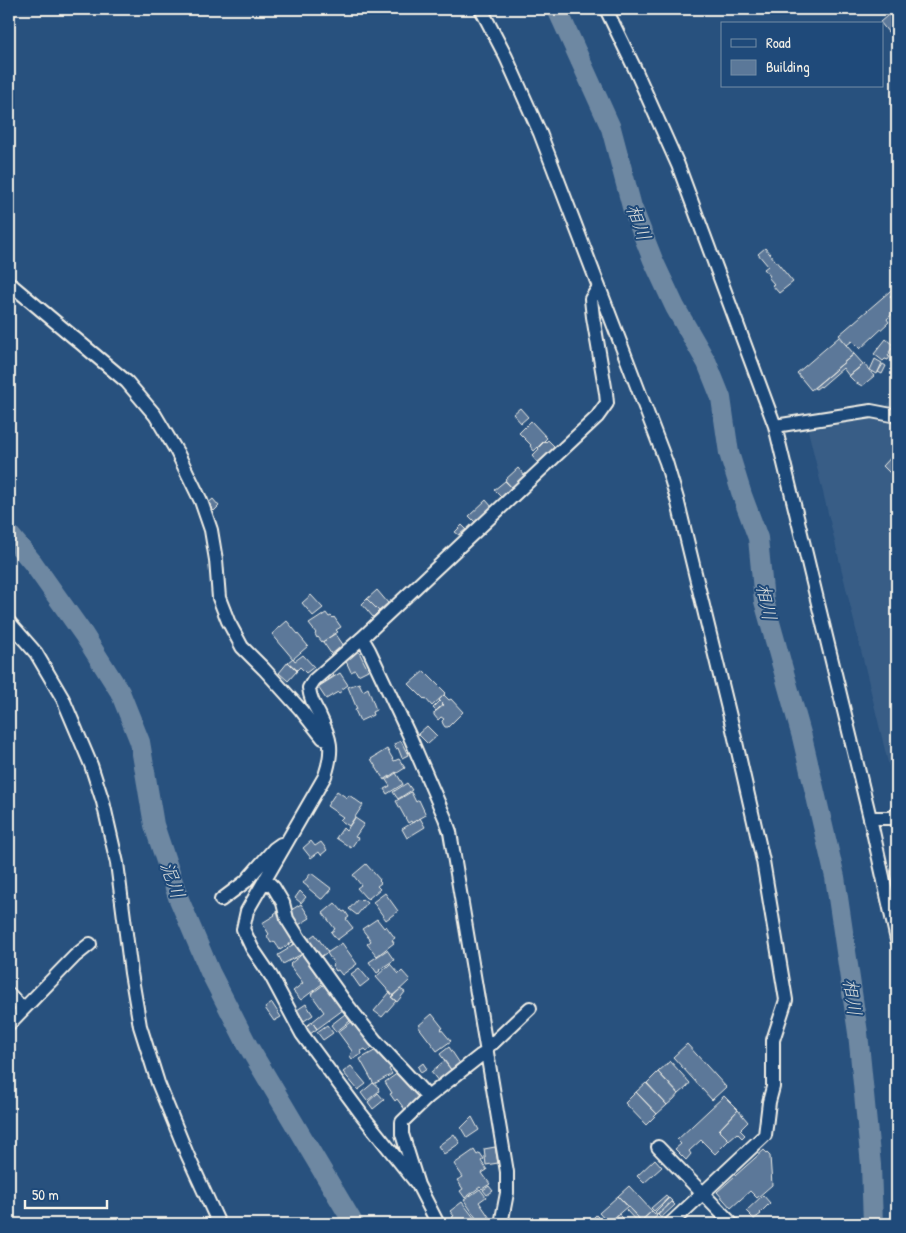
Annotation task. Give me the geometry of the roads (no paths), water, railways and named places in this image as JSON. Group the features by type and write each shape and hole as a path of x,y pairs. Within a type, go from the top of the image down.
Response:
{"street":[{"path":"480,9 506,57 540,133 666,462 678,499 763,861 786,1000 773,1040 773,1087 765,1134 670,1224"},
{"path":"606,9 678,165 775,426 897,934"},
{"path":"9,283 127,382 155,415 177,452 201,501 210,530 216,560 220,598 228,621 242,647 295,703 323,738 330,740"},
{"path":"418,1185 362,1115 302,1034 243,929 246,911 325,776 331,758 330,740 310,697 309,688 314,680 362,638 597,417 607,404 591,300 599,287"},
{"path":"775,426 871,411 897,416"},
{"path":"9,622 36,654 63,699 92,764 117,863 131,973 140,1026 158,1083 186,1154 219,1224"},
{"path":"362,638 410,737 450,832 507,1172 507,1193 501,1224"},
{"path":"870,818 893,818 897,813"},
{"path":"221,900 245,882 274,849 290,837"},
{"path":"264,879 274,888 283,903 287,919 295,932 345,1002 375,1040 428,1097"},
{"path":"9,1024 75,956 90,944"},
{"path":"9,994 23,1009"},
{"path":"438,1224 418,1185 402,1134 402,1122 428,1097 480,1056 530,1008"},
{"path":"658,1147 732,1224"}],"waterway":[{"name":"相川","path":"557,9 611,128 632,207 653,260 675,307 707,363 721,398 729,453 758,538 764,601 802,737 835,877 858,1033 871,1165 873,1224"},
{"name":"泥川","path":"9,534 33,563 84,635 120,692 140,742 154,825 178,897 210,972 248,1046 354,1224"}]}
